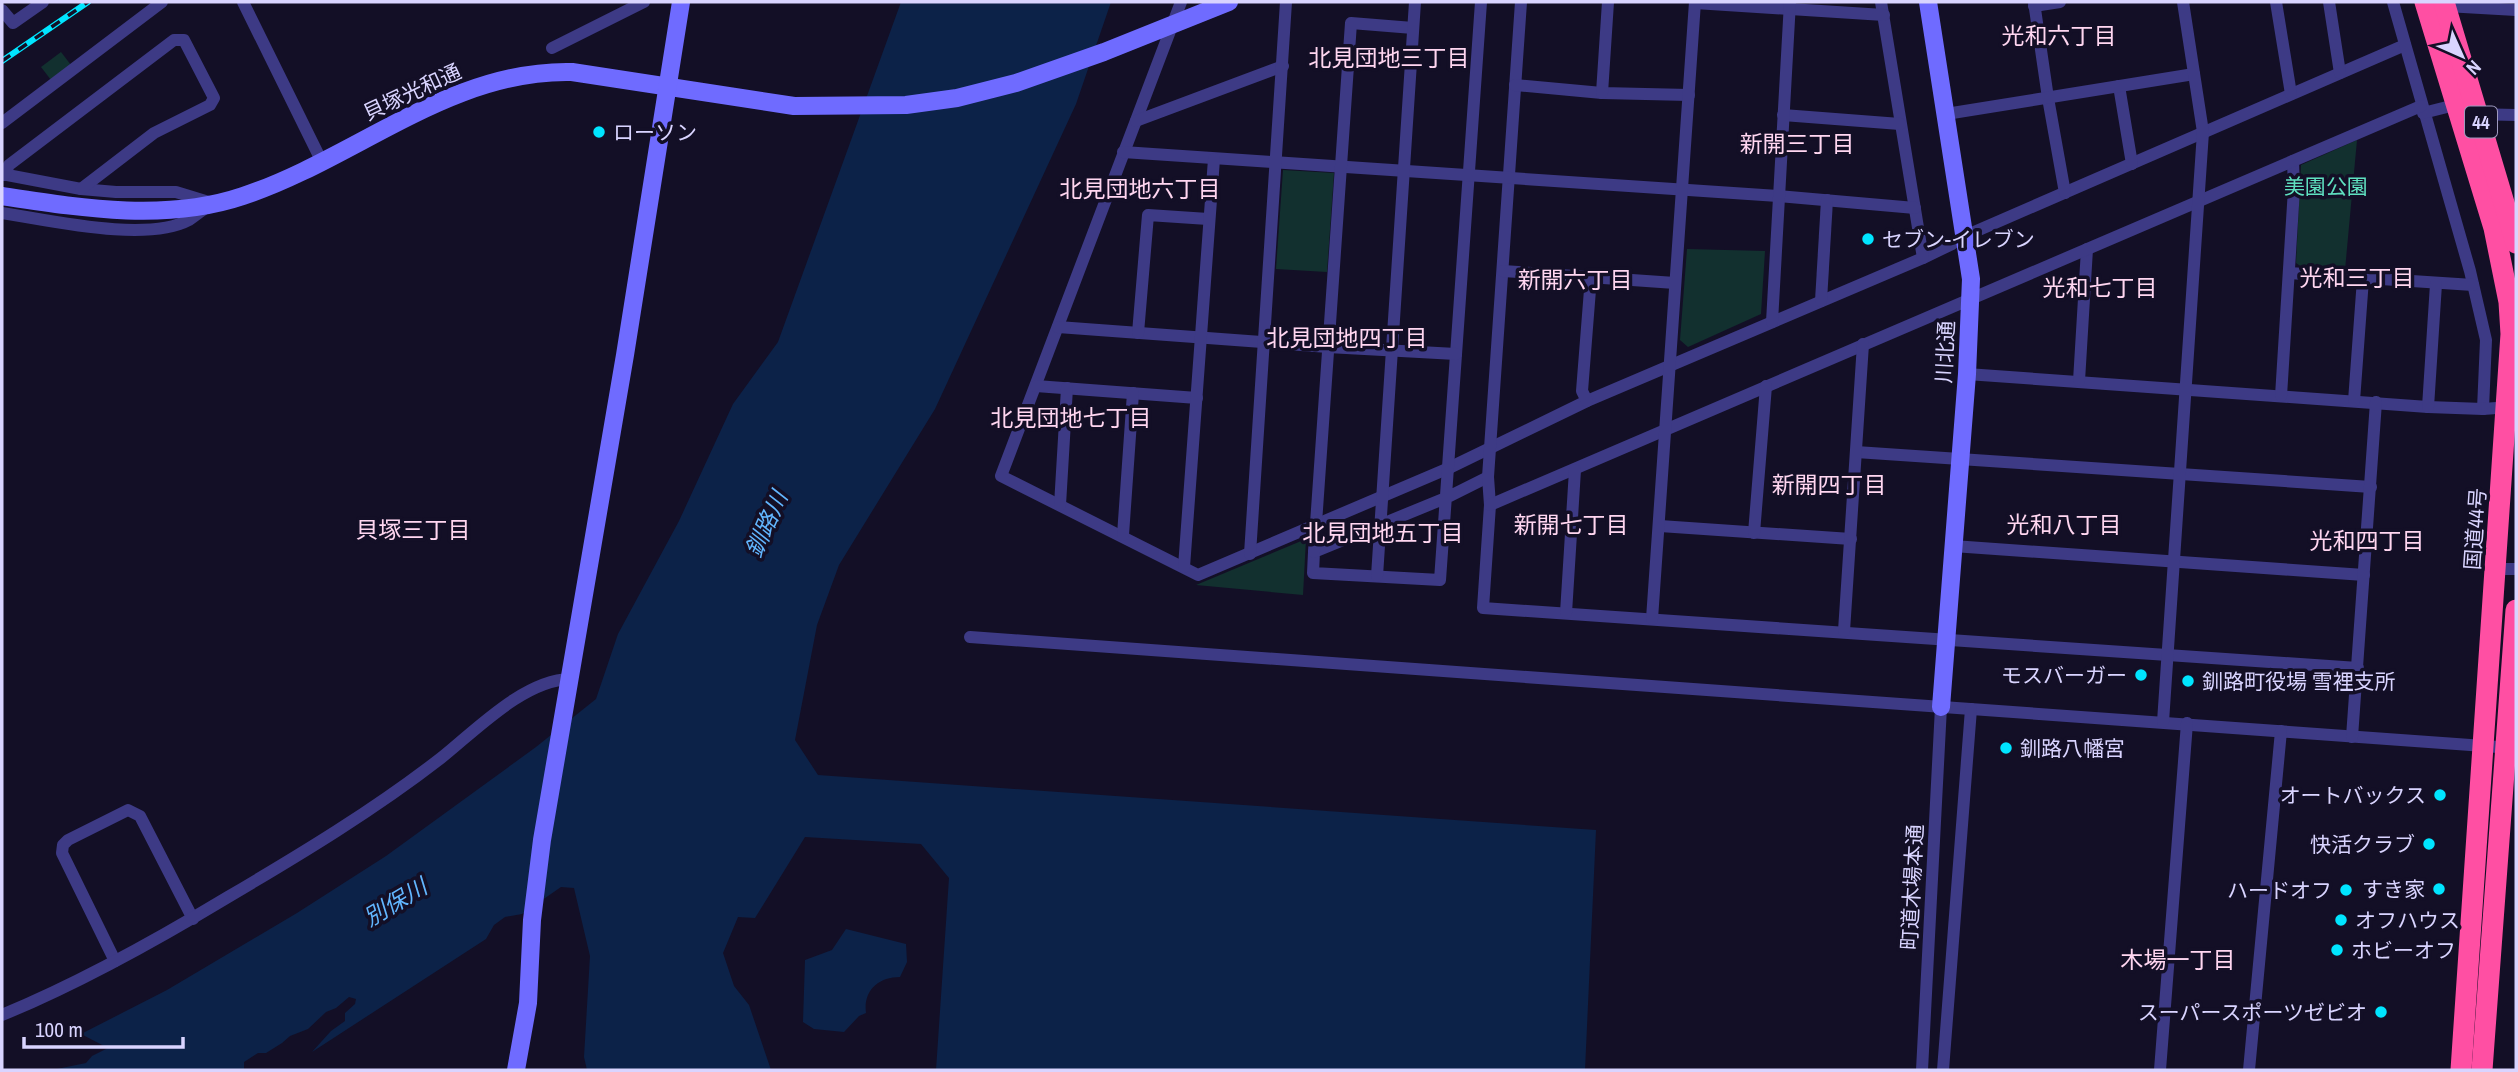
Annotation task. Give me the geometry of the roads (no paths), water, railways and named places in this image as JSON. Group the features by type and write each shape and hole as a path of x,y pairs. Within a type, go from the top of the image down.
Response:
{"highway":[{"name":"国道44号","path":"2438,3 2464,112 2510,229 2512,406 2506,569 2483,746 2461,1070"},
{"path":"2482,1070 2511,748 2516,610"}],"street":[{"path":"2,10 13,23 43,2"},
{"path":"2,123 162,2"},
{"path":"243,2 322,162"},
{"path":"552,48 644,2"},
{"path":"516,1070 528,1003 532,920 542,840 681,2"},
{"path":"1181,2 1001,476 1198,575 1382,498 1587,401 1923,258 1965,236 2405,45"},
{"path":"1172,25 1228,2"},
{"path":"1250,554 1286,2"},
{"path":"1377,576 1415,2"},
{"path":"1413,28 1351,23 1314,526 1313,573 1440,580 1448,497 1481,2"},
{"path":"1521,2 1488,477 1490,505 1483,608 2358,668"},
{"path":"1602,93 1608,2"},
{"path":"1652,619 1695,2 1790,6 1884,15"},
{"path":"1881,2 1923,258"},
{"name":"川北通","path":"1928,2 1971,279 1941,706"},
{"path":"2060,2 2034,4 2065,193"},
{"path":"2162,722 2203,132 2182,2"},
{"path":"2276,2 2291,94"},
{"path":"2329,2 2340,73"},
{"path":"2393,2 2486,340 2483,409"},
{"path":"2438,3 2516,10"},
{"path":"1772,322 1790,6"},
{"name":"貝塚光和通","path":"2,196 90,208 155,211 213,203 242,196 322,162 455,94 523,74 544,71 572,72 794,106 906,105 957,98 1016,83 1172,25"},
{"path":"81,189 155,133 210,106 214,98 184,40 174,40 9,165 3,175 81,189 176,192 213,203"},
{"path":"1136,121 1283,66"},
{"path":"1946,114 2194,74"},
{"path":"1515,85 1602,93 1689,95"},
{"path":"2119,86 2132,164"},
{"path":"1490,505 2197,201 2422,110 2516,115"},
{"path":"1783,116 1900,124"},
{"path":"1124,152 1778,196 1914,208"},
{"path":"1184,567 1214,159"},
{"path":"2281,396 2294,189 2293,161"},
{"path":"1821,301 1827,200"},
{"path":"2,213 110,229 158,229 187,221 213,203"},
{"path":"1138,333 1148,215 1208,219"},
{"path":"2079,381 2087,249"},
{"path":"1503,271 1675,283"},
{"path":"2289,273 2473,285"},
{"path":"1587,401 1582,391 1591,277"},
{"path":"2354,401 2363,279"},
{"path":"2428,407 2436,284"},
{"path":"1058,327 1456,354"},
{"path":"1844,631 1863,344"},
{"path":"1966,374 2428,407 2483,409 2512,406"},
{"path":"1036,386 1197,398"},
{"path":"1754,533 1766,386"},
{"path":"1059,505 1067,388"},
{"path":"1123,536 1133,393"},
{"path":"2352,737 2376,402"},
{"path":"1856,452 2371,487"},
{"path":"1566,613 1575,470"},
{"path":"1314,552 1448,497 1488,477"},
{"path":"1660,526 1850,539"},
{"path":"1953,546 2364,575"},
{"path":"970,637 2511,748"},
{"path":"2,1014 40,999 193,919 321,842 426,769 533,688 557,679 570,679"},
{"name":"町道木場本通","path":"1922,1070 1941,706"},
{"path":"1944,1070 1971,709"},
{"path":"2160,1070 2187,723"},
{"path":"2249,1070 2281,731"},
{"path":"115,961 62,853 63,845 68,840 128,810 135,812 140,816 193,919"}],"water":[{"path":"901,2 1111,2 1076,104 935,409 839,565 817,625 795,740 818,775 1596,830 1585,1070 936,1070 949,878 921,844 805,837 755,918 738,917 723,953 734,986 749,1005 771,1070 587,1070 584,1057 590,956 574,888 561,887 522,914 505,917 494,925 486,939 312,1052 331,1031 345,1021 345,1013 355,1004 356,999 349,997 336,1008 326,1012 308,1029 290,1036 266,1053 258,1053 244,1062 244,1070 52,1070 86,1063 92,1056 108,1048 81,1034 167,990 297,913 386,856 536,747 596,699 618,634 679,521 733,404 778,342"},
{"path":"846,929 906,944 907,962 900,977 885,980 874,987 867,998 866,1013 859,1016 844,1032 814,1029 803,1022 805,960 832,950"}],"railway":[{"path":"2,61 88,2"}],"place":[{"name":"ローソン","path":"599,132"},
{"name":"セブン-イレブン","path":"1868,239"},
{"name":"モスバーガー","path":"2141,675"},
{"name":"釧路町役場 雪裡支所","path":"2188,681"},
{"name":"釧路八幡宮","path":"2006,748"},
{"name":"オートバックス","path":"2440,795"},
{"name":"快活クラブ","path":"2429,844"},
{"name":"すき家","path":"2439,889"},
{"name":"ハードオフ","path":"2346,890"},
{"name":"オフハウス","path":"2341,920"},
{"name":"ホビーオフ","path":"2337,950"},
{"name":"スーパースポーツゼビオ","path":"2381,1012"}],"district":[{"name":"光和六丁目","path":"2059,35"},
{"name":"北見団地三丁目","path":"1389,57"},
{"name":"新開三丁目","path":"1797,143"},
{"name":"北見団地六丁目","path":"1140,188"},
{"name":"光和三丁目","path":"2357,277"},
{"name":"新開六丁目","path":"1575,279"},
{"name":"光和七丁目","path":"2100,287"},
{"name":"北見団地四丁目","path":"1347,337"},
{"name":"北見団地七丁目","path":"1071,417"},
{"name":"新開四丁目","path":"1829,484"},
{"name":"新開七丁目","path":"1571,524"},
{"name":"光和八丁目","path":"2064,524"},
{"name":"貝塚三丁目","path":"413,529"},
{"name":"北見団地五丁目","path":"1383,532"},
{"name":"光和四丁目","path":"2367,540"},
{"name":"木場一丁目","path":"2178,959"}],"park label":[{"name":"美園公園","path":"2326,186"}],"water label":[{"name":"釧路川","path":"766,524"},
{"name":"別保川","path":"395,902"}]}
